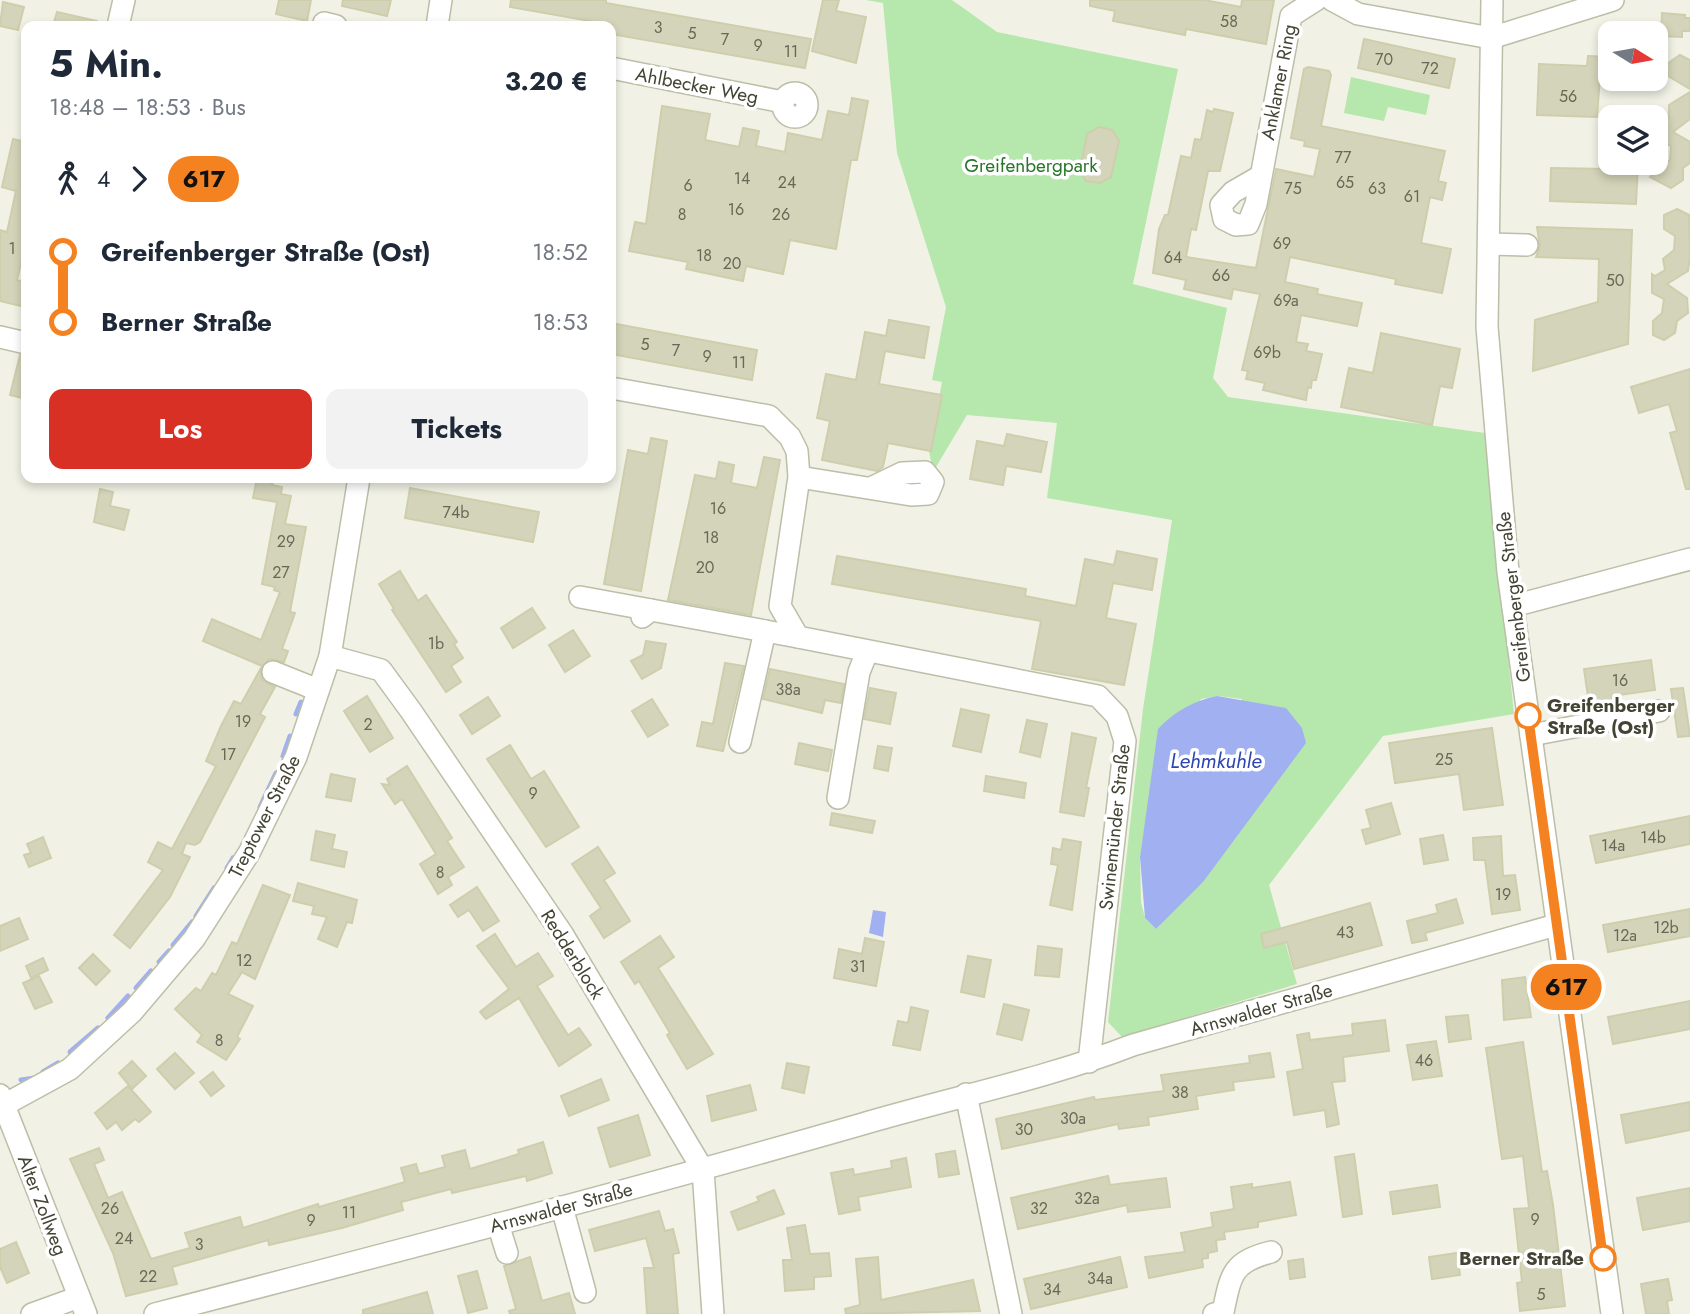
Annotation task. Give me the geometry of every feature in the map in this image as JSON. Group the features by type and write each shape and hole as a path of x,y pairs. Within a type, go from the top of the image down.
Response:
{"street":[{"path":"119,21 122,0"},
{"path":"438,21 441,0"},
{"name":"Anklamer Ring","path":"1259,177 1291,16 1315,0"},
{"path":"1332,0 1358,14 1491,38 1613,0"},
{"name":"Greifenberger Straße","path":"1492,0 1487,327 1513,606 1612,1314"},
{"name":"Ahlbecker Weg","path":"616,69 783,102"},
{"path":"1489,244 1527,245"},
{"path":"0,337 21,342"},
{"path":"616,389 769,416 790,437 797,451 799,477 780,607 798,637"},
{"path":"799,477 871,488"},
{"name":"Treptower Straße","path":"2,1100 70,1069 132,1012 194,939 249,853 296,757 330,656 358,483"},
{"path":"1513,606 1690,559"},
{"name":"Swinemünder Straße","path":"580,597 646,613 798,637 1098,696 1117,716 1125,741 1089,1062"},
{"path":"740,742 765,631"},
{"path":"838,798 859,672 867,652"},
{"name":"Redderblock","path":"330,656 381,670 411,711 563,935 703,1170 713,1314"},
{"path":"273,672 318,690"},
{"path":"1531,735 1659,711"},
{"name":"Arnswalder Straße","path":"155,1314 703,1170 966,1094 1089,1062 1133,1045 1556,925"},
{"path":"966,1094 1011,1314"},
{"name":"Alter Zollweg","path":"2,1100 82,1305"},
{"path":"562,1207 585,1292"},
{"path":"498,1224 507,1253"},
{"path":"1219,1313 1240,1263 1271,1252"},
{"path":"32,1314 82,1305"}],"green space":[{"name":"Greifenbergpark","path":"866,0 952,0 997,32 1178,69 1133,284 1227,308 1213,378 1228,397 1485,433 1514,714 1383,736 1269,885 1297,984 1122,1037 1108,1022 1143,709 1172,520 1047,498 1057,423 967,415 933,472 929,451 942,382 932,380 946,307 897,153 883,3","holes":["1218,696 1242,699 1170,914 1156,929 1145,918 1141,902 1140,857 1148,805 1201,699"]},
{"path":"1351,77 1430,95 1426,115 1388,107 1384,121 1344,113"}],"water":[{"name":"Lehmkuhle","path":"1217,696 1286,708 1302,728 1306,743 1203,882 1156,929 1145,918 1140,857 1158,729 1185,708"},
{"path":"873,910 886,912 883,937 869,933"}],"building":[{"path":"279,0 311,0 307,21 276,14"},
{"path":"343,0 391,0 387,16 342,6"},
{"path":"511,0 606,0 606,3 811,39 805,68 616,35 616,21 590,21 510,7"},
{"path":"823,0 839,0 836,11 866,17 856,63 812,51"},
{"path":"1090,0 1204,0 1241,7 1242,0 1274,0 1266,44 1186,29 1185,35 1113,21 1115,11 1090,6"},
{"path":"3,2 24,7 18,30 0,26"},
{"path":"57,12 97,21 54,21"},
{"path":"1662,13 1685,15 1685,18 1690,18 1690,31 1682,31 1682,37 1668,36 1668,21 1662,21"},
{"path":"1364,39 1455,59 1449,88 1358,68"},
{"path":"1680,55 1690,60 1690,89 1668,76 1668,63"},
{"path":"1588,56 1598,56 1597,117 1537,115 1539,64 1587,66"},
{"path":"1308,67 1329,71 1331,75 1321,126 1445,151 1438,181 1446,183 1442,200 1430,197 1421,243 1451,249 1442,293 1395,284 1396,279 1290,257 1285,282 1318,289 1317,294 1362,303 1357,326 1301,315 1296,342 1308,344 1306,351 1322,354 1316,380 1312,380 1311,388 1308,387 1306,400 1263,390 1265,383 1246,379 1248,371 1242,370 1260,294 1233,289 1231,299 1184,289 1186,280 1153,273 1159,229 1165,215 1168,215 1181,156 1191,158 1195,139 1201,140 1207,110 1213,112 1214,109 1233,113 1220,171 1208,171 1196,230 1191,229 1186,257 1256,268 1276,169 1314,177 1320,149 1304,146 1305,141 1291,138 1304,69"},
{"path":"1690,92 1690,119 1673,132 1690,142 1690,163 1683,168 1683,180 1671,188 1650,177 1668,175 1671,146 1668,144 1669,105"},
{"path":"852,98 868,101 857,160 851,160 836,249 790,240 783,274 746,266 743,281 686,269 688,262 629,251 635,222 646,224 662,106 710,114 705,140 739,147 743,128 759,131 756,146 785,152 788,133 822,140 828,111 849,115"},
{"path":"1099,127 1112,130 1119,141 1111,177 1100,183 1086,181 1080,170 1087,134"},
{"path":"13,139 21,141 21,263 17,280 21,281 21,306 0,301 0,230 7,232 16,191 2,187"},
{"path":"1551,168 1598,169 1598,175 1637,175 1636,204 1550,201"},
{"path":"1677,209 1689,215 1690,257 1688,271 1667,284 1687,298 1688,313 1677,321 1675,333 1664,340 1653,335 1653,321 1662,313 1664,299 1652,293 1652,274 1655,276 1665,270 1663,259 1674,250 1675,236 1664,229 1664,215"},
{"path":"1537,227 1632,230 1628,344 1533,371 1535,320 1598,302 1599,259 1536,257 1540,246"},
{"path":"889,320 929,327 924,358 885,351 879,384 942,395 931,451 888,443 883,467 877,471 822,460 830,421 817,418 826,374 856,380 865,332 886,336"},
{"path":"616,324 757,350 752,380 616,355"},
{"path":"1381,333 1460,349 1452,388 1440,386 1432,425 1341,407 1349,368 1373,373"},
{"path":"20,355 21,355 21,398 10,395"},
{"path":"1690,369 1690,489 1686,489 1670,433 1677,431 1669,404 1639,413 1631,387"},
{"path":"1007,434 1047,442 1041,472 1006,466 1003,485 970,479 977,441 1004,446"},
{"path":"651,438 667,441 641,591 604,584 628,450 648,454"},
{"path":"764,457 780,460 751,615 668,600 695,475 716,479 719,462 734,465 731,483 757,488"},
{"path":"256,483 273,483 282,487 281,494 291,496 285,524 306,527 290,612 295,613 282,649 288,651 284,662 270,659 262,666 203,641 212,619 261,640 280,592 274,590 275,587 262,584 277,502 253,498"},
{"path":"410,488 539,512 533,542 405,518"},
{"path":"100,489 113,492 110,506 129,510 124,530 94,522"},
{"path":"1117,551 1157,559 1152,590 1113,583 1106,618 1136,624 1124,685 1032,669 1041,621 832,584 837,556 1026,589 1025,596 1076,606 1085,559 1114,565"},
{"path":"400,571 418,601 426,595 457,642 454,644 463,658 451,666 461,682 446,692 392,610 394,609 379,584"},
{"path":"532,608 545,628 513,648 501,628"},
{"path":"573,630 590,656 565,672 549,645"},
{"path":"646,641 666,644 661,668 642,679 631,661 643,655"},
{"path":"1651,660 1655,690 1612,696 1613,706 1590,711 1584,669"},
{"path":"725,663 744,666 723,751 697,746 702,722 713,724"},
{"path":"261,668 262,680 275,687 260,714 265,717 200,842 195,845 186,843 182,854 190,857 170,897 130,948 114,935 163,870 148,862 158,842 172,849 216,766 206,761 221,726 234,701 241,704"},
{"path":"770,669 844,684 841,703 825,700 822,713 763,699"},
{"path":"870,688 896,693 890,724 864,719"},
{"path":"1683,688 1690,736 1678,737 1671,689"},
{"path":"367,696 393,738 370,752 344,711"},
{"path":"488,697 500,716 472,734 460,715"},
{"path":"652,699 668,725 648,737 632,711"},
{"path":"961,709 989,715 981,752 953,746"},
{"path":"1027,720 1047,724 1040,757 1020,752"},
{"path":"1492,728 1503,805 1464,810 1459,774 1395,783 1389,743"},
{"path":"1072,733 1096,738 1086,788 1089,788 1084,816 1060,812"},
{"path":"799,743 832,750 828,771 795,764"},
{"path":"510,745 531,779 544,771 579,827 546,847 487,759"},
{"path":"878,746 892,748 888,771 874,768"},
{"path":"407,766 452,838 447,841 464,867 448,877 452,885 438,894 420,864 436,854 402,799 395,804 382,784 390,785 387,779"},
{"path":"331,774 355,779 351,801 326,797"},
{"path":"986,776 1026,783 1024,798 984,791"},
{"path":"1391,803 1400,834 1366,844 1362,830 1371,828 1366,810"},
{"path":"832,813 875,821 872,833 830,825"},
{"path":"1690,816 1690,844 1596,863 1590,836"},
{"path":"316,831 335,835 332,849 347,852 344,867 311,860"},
{"path":"1443,835 1448,860 1424,864 1420,839"},
{"path":"1501,836 1503,876 1515,875 1520,910 1492,914 1485,860 1474,860 1473,838"},
{"path":"43,837 51,858 29,867 24,855 31,853 27,844"},
{"path":"1063,839 1081,842 1072,910 1050,905 1058,865 1051,864 1053,848 1061,850"},
{"path":"598,847 615,873 604,880 630,921 604,938 590,916 601,908 572,864"},
{"path":"298,883 357,900 352,923 347,922 337,947 318,939 327,917 312,914 314,906 293,901"},
{"path":"263,885 290,895 255,979 242,972 228,994 253,1006 237,1037 240,1039 226,1060 197,1042 202,1035 175,1009 196,988 201,991 212,973 216,975 232,942 237,944"},
{"path":"477,887 499,921 483,931 469,910 458,917 450,905"},
{"path":"1456,899 1463,923 1425,933 1427,940 1412,943 1407,921 1438,913 1436,905"},
{"path":"1370,903 1382,945 1294,969 1287,942 1264,948 1261,934"},
{"path":"1690,909 1690,936 1608,952 1603,925"},
{"path":"19,918 28,939 0,951 0,926"},
{"path":"495,934 516,967 538,953 553,976 537,986 568,1035 579,1028 591,1045 559,1066 519,998 486,1019 480,1012 509,989 477,946"},
{"path":"660,936 674,957 658,968 713,1054 687,1069 667,1035 670,1033 639,981 635,984 621,962"},
{"path":"865,938 884,942 876,986 834,978 839,949 862,954"},
{"path":"1038,946 1062,949 1059,977 1035,975"},
{"path":"93,954 110,971 96,985 79,968"},
{"path":"968,956 991,960 984,997 961,992"},
{"path":"43,958 48,970 31,978 26,966"},
{"path":"39,976 52,1002 35,1009 23,983"},
{"path":"1525,977 1531,1017 1504,1020 1502,980"},
{"path":"1690,1001 1690,1029 1613,1044 1608,1017"},
{"path":"1004,1004 1029,1010 1022,1040 997,1034"},
{"path":"911,1007 928,1011 920,1050 893,1045 898,1021 908,1023"},
{"path":"1468,1015 1471,1039 1449,1042 1446,1017"},
{"path":"1385,1020 1389,1051 1343,1057 1345,1081 1332,1082 1339,1124 1327,1127 1325,1110 1294,1115 1287,1072 1303,1069 1297,1035 1309,1033 1310,1040 1353,1035 1352,1024"},
{"path":"1436,1041 1442,1076 1413,1080 1407,1045"},
{"path":"1523,1042 1542,1172 1547,1171 1553,1205 1565,1306 1520,1311 1517,1283 1522,1282 1514,1209 1529,1208 1523,1156 1502,1159 1486,1048"},
{"path":"175,1053 194,1073 175,1089 157,1069"},
{"path":"1270,1053 1274,1077 1233,1082 1234,1090 1196,1096 1198,1109 1148,1117 1149,1125 1119,1129 1118,1124 1002,1149 996,1119 1094,1097 1095,1100 1164,1091 1161,1075 1250,1063 1249,1056"},
{"path":"132,1061 146,1076 132,1089 119,1073"},
{"path":"787,1063 809,1067 804,1093 782,1088"},
{"path":"213,1072 224,1086 211,1096 200,1082"},
{"path":"601,1079 609,1100 569,1116 561,1096"},
{"path":"750,1085 756,1110 712,1121 707,1096"},
{"path":"128,1086 151,1112 139,1122 135,1119 122,1130 116,1122 107,1129 95,1113"},
{"path":"1690,1102 1690,1130 1626,1143 1621,1115"},
{"path":"638,1115 650,1155 610,1167 598,1128"},
{"path":"543,1142 552,1173 527,1181 526,1176 452,1193 451,1189 401,1202 403,1210 342,1228 269,1245 268,1240 172,1267 177,1284 126,1296 113,1253 70,1159 99,1148 104,1160 94,1164 108,1198 122,1192 151,1259 190,1248 185,1233 240,1217 243,1228 318,1204 319,1207 405,1182 401,1168 416,1164 419,1174 445,1167 442,1156 465,1150 470,1169 519,1154 518,1150"},
{"path":"955,1151 959,1174 939,1177 936,1154"},
{"path":"1354,1154 1362,1214 1343,1217 1335,1157"},
{"path":"906,1158 911,1187 858,1197 860,1210 839,1214 831,1173 853,1169 854,1175 892,1168 891,1161"},
{"path":"1108,1176 1110,1185 1166,1178 1170,1207 1128,1212 1127,1205 1018,1229 1011,1198"},
{"path":"1290,1182 1296,1215 1258,1222 1258,1227 1224,1232 1225,1239 1216,1240 1217,1251 1208,1253 1208,1258 1202,1259 1203,1267 1149,1278 1145,1257 1185,1252 1181,1233 1213,1227 1211,1213 1234,1209 1231,1187 1252,1184 1252,1188"},
{"path":"1437,1185 1440,1207 1393,1214 1390,1192"},
{"path":"1690,1188 1690,1221 1643,1230 1637,1198"},
{"path":"774,1190 784,1214 738,1230 731,1212 759,1201 757,1197"},
{"path":"659,1211 665,1231 673,1229 679,1253 673,1254 678,1314 647,1314 644,1268 654,1268 646,1238 595,1251 589,1230"},
{"path":"805,1225 810,1254 829,1253 831,1276 814,1277 814,1289 785,1291 783,1260 792,1260 787,1228"},
{"path":"16,1242 29,1273 7,1283 0,1267 0,1249"},
{"path":"1457,1253 1460,1275 1432,1279 1429,1257"},
{"path":"530,1257 542,1301 569,1293 575,1314 510,1314 509,1311 516,1309 504,1266"},
{"path":"878,1257 881,1300 973,1280 980,1311 846,1314 845,1309 860,1305 856,1259"},
{"path":"1120,1257 1127,1287 1031,1309 1024,1279"},
{"path":"1303,1259 1305,1277 1290,1279 1288,1261"},
{"path":"477,1271 487,1308 468,1313 458,1276"},
{"path":"1668,1279 1672,1300 1667,1301 1669,1314 1646,1314 1641,1284"},
{"path":"427,1292 433,1314 363,1314 363,1310"}],"waterway":[{"path":"296,714 301,702"},
{"path":"283,756 290,736"},
{"path":"260,807 276,773"},
{"path":"227,868 233,858"},
{"path":"196,916 214,888"},
{"path":"173,945 192,922"},
{"path":"159,962 169,951"},
{"path":"136,988 151,971"},
{"path":"108,1018 128,996"},
{"path":"70,1052 98,1028"},
{"path":"43,1072 58,1063"},
{"path":"21,1080 35,1078"}],"bus line":[{"name":"617","path":"1528,716 1603,1258"}],"place":[{"name":"Greifenberger Straße (Ost)","path":"1528,716"},
{"name":"Berner Straße","path":"1603,1258"}]}
